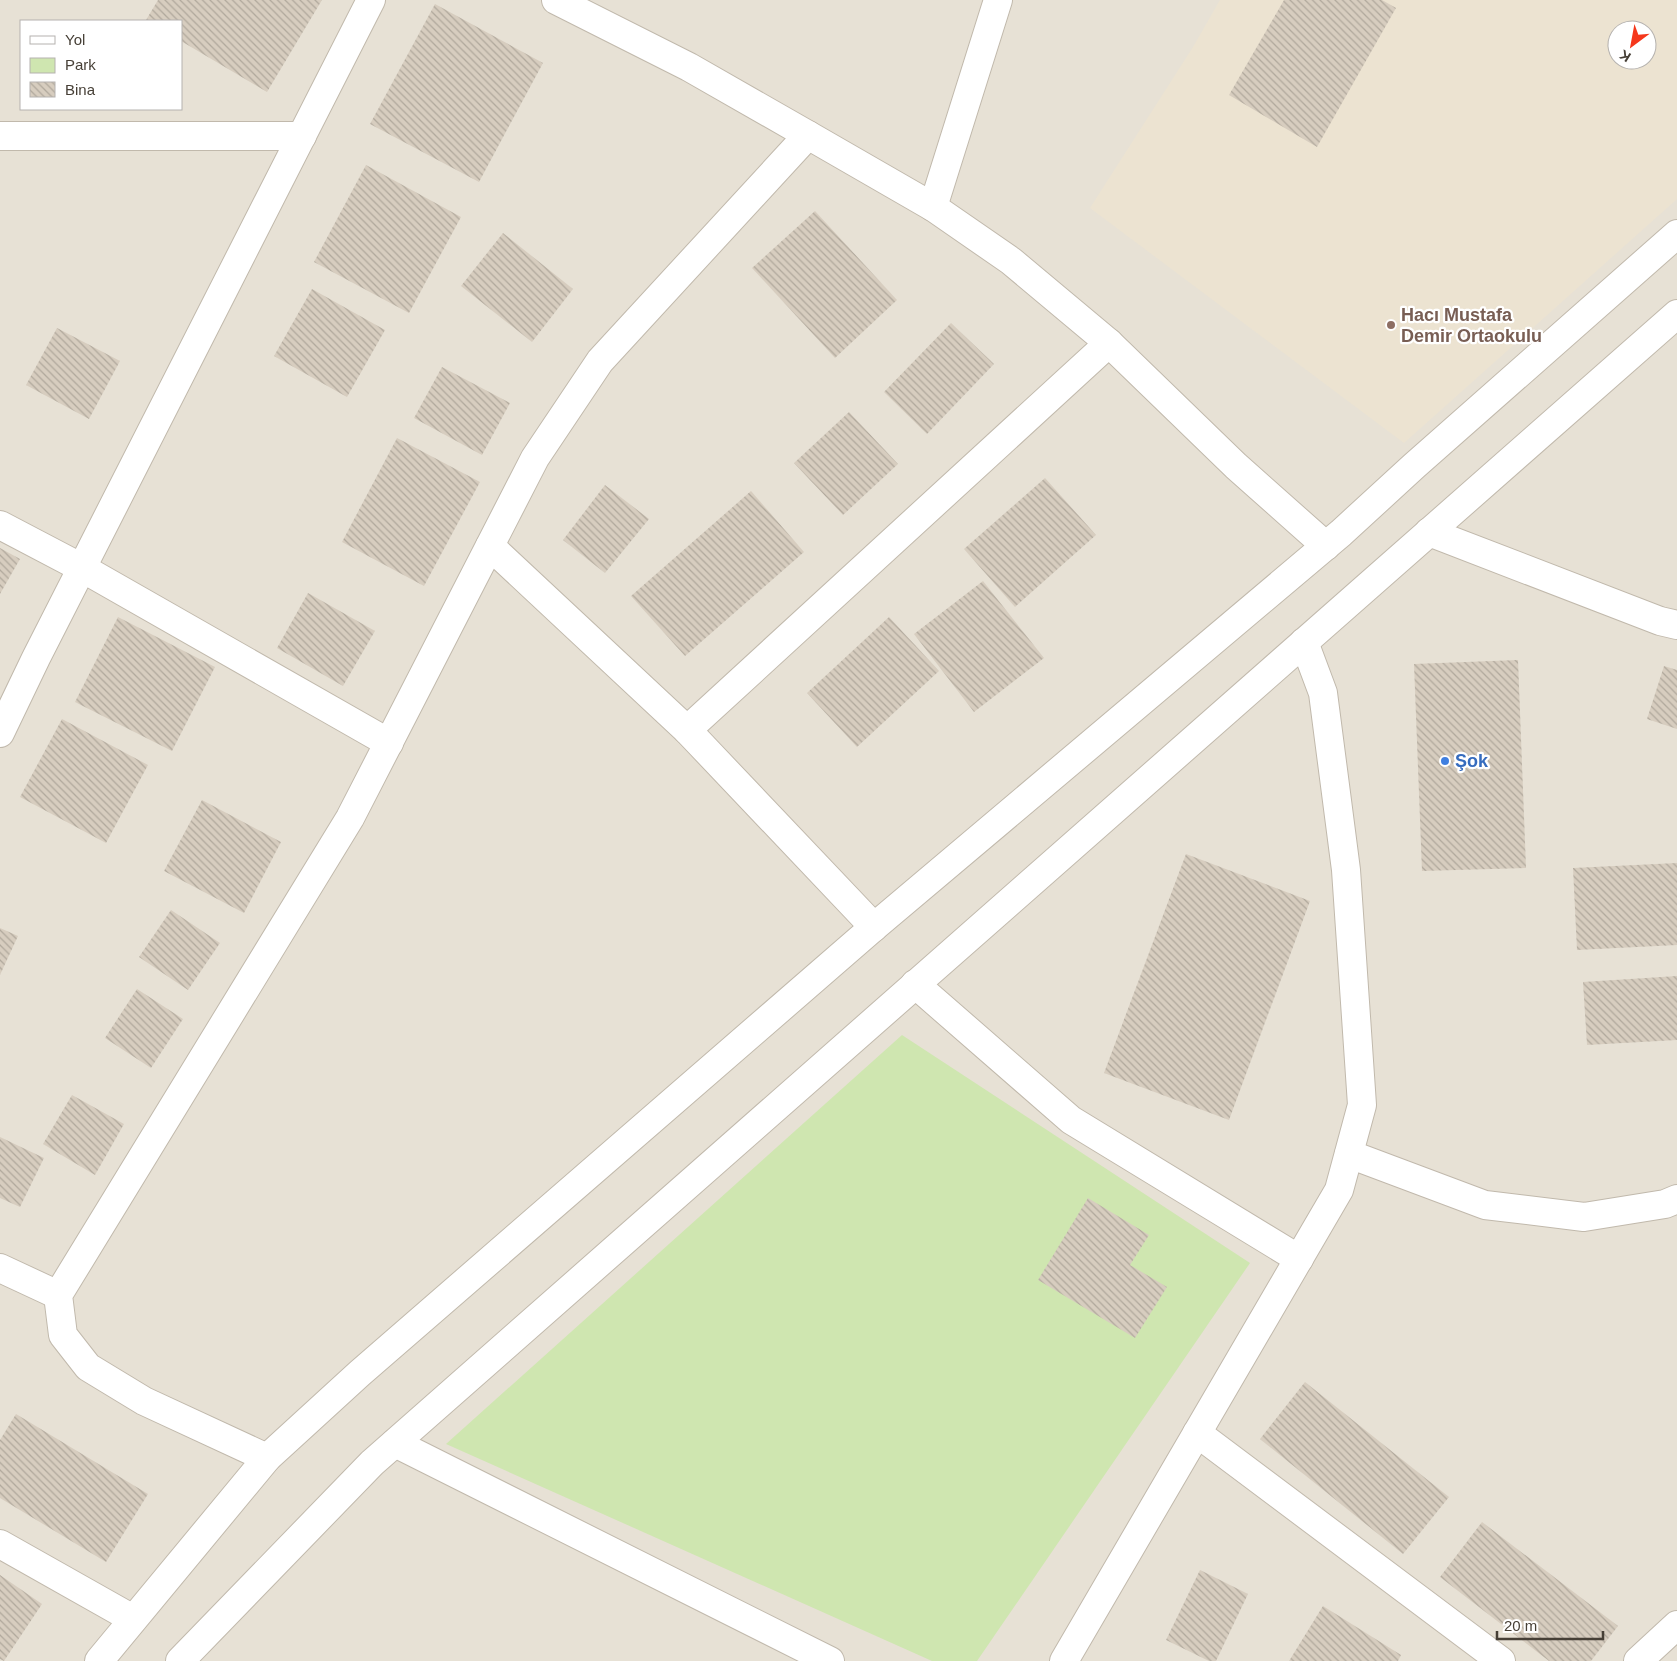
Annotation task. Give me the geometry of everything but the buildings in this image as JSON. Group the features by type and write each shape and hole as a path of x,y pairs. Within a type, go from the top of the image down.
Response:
{"street":[{"path":"0,733 371,0"},
{"path":"556,0 689,67 808,135 933,207 1011,261 1109,343 1236,466 1326,546"},
{"path":"933,207 998,0"},
{"path":"267,1458 144,1401 88,1367 63,1335 58,1295 350,818 535,458 600,361 808,135"},
{"path":"0,136 302,136"},
{"path":"99,1661 267,1458 368,1367 874,927 1326,546 1677,234"},
{"path":"180,1661 372,1463 1677,314"},
{"path":"687,730 1109,343"},
{"path":"0,525 82,568 389,743"},
{"path":"1429,532 1677,625"},
{"path":"490,546 687,730 874,927"},
{"path":"1064,1661 1339,1190 1362,1105 1346,870 1324,693 1304,642"},
{"path":"915,984 1071,1120 1299,1259"},
{"path":"1349,1154 1485,1205 1584,1217 1665,1204 1677,1199"},
{"path":"0,1268 58,1295"},
{"path":"1197,1433 1501,1661"},
{"path":"395,1443 830,1661"},
{"path":"0,1544 133,1619"},
{"path":"1638,1661 1677,1625"}],"shaded area":[{"path":"0,0 1677,0 1677,1661 0,1661"},
{"name":"Hacı Mustafa Demir Ortaokulu","path":"1220,0 1677,0 1677,199 1404,443 1090,208 1193,47"}],"green space":[{"path":"902,1035 1250,1263 977,1661 932,1661 446,1444"}],"place":[{"name":"Hacı Mustafa Demir Ortaokulu","path":"1391,325"},
{"name":"Şok","path":"1445,761"}]}
